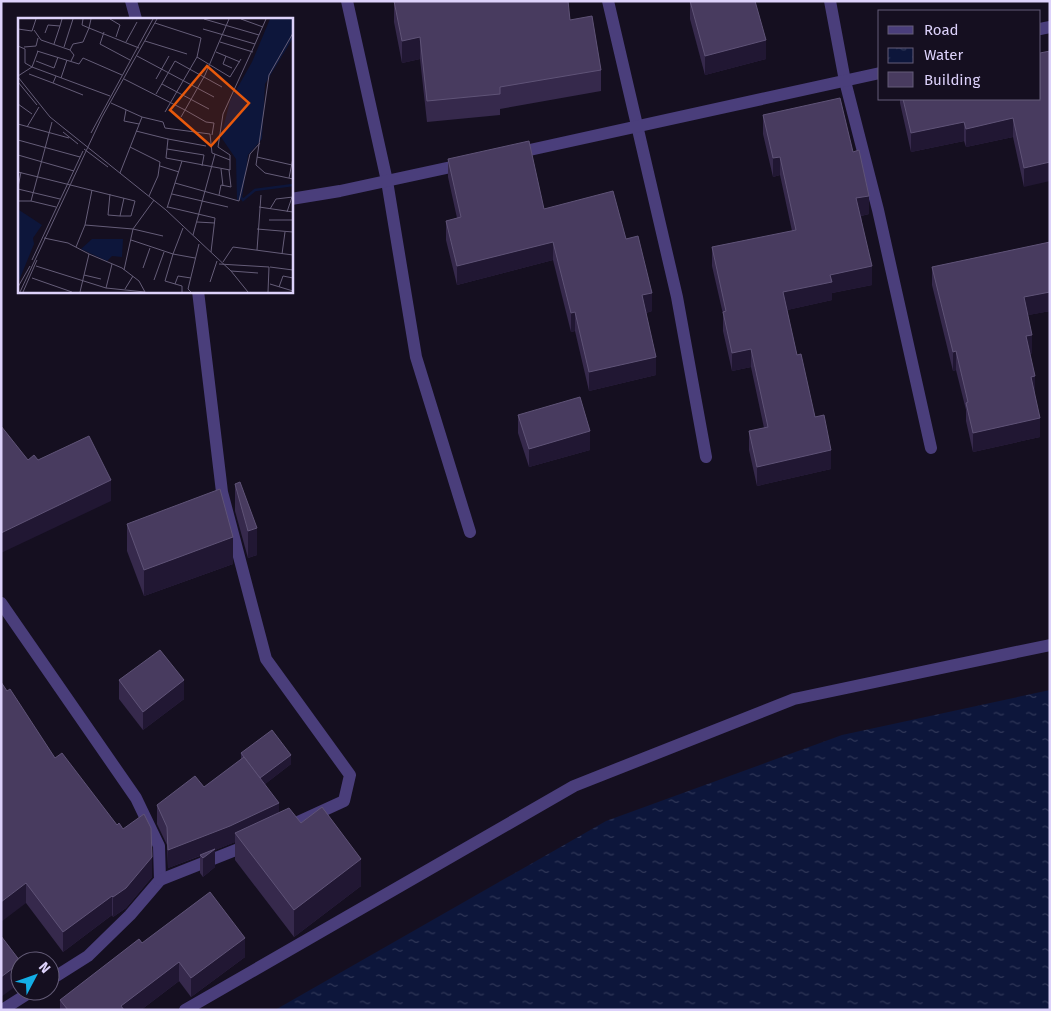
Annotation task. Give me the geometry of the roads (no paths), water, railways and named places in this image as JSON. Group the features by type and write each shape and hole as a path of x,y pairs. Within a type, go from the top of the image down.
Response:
{"street":[{"path":"131,1 136,18"},
{"path":"347,1 387,181 416,357 470,532"},
{"path":"608,1 677,297 706,457"},
{"path":"830,1 846,81 878,210 931,448"},
{"path":"503,156 878,74"},
{"path":"292,199 474,162"},
{"path":"198,292 222,492 266,659 350,775 344,801 276,832"},
{"path":"1,603 136,798 159,846 160,880"},
{"path":"185,1010 574,786 794,699 1050,645"},
{"path":"60,974 88,956 130,915 160,880 259,840"},
{"path":"2,1010 16,1001"}],"water":[{"path":"1050,690 1050,1010 275,1010 606,821 842,735"}]}
